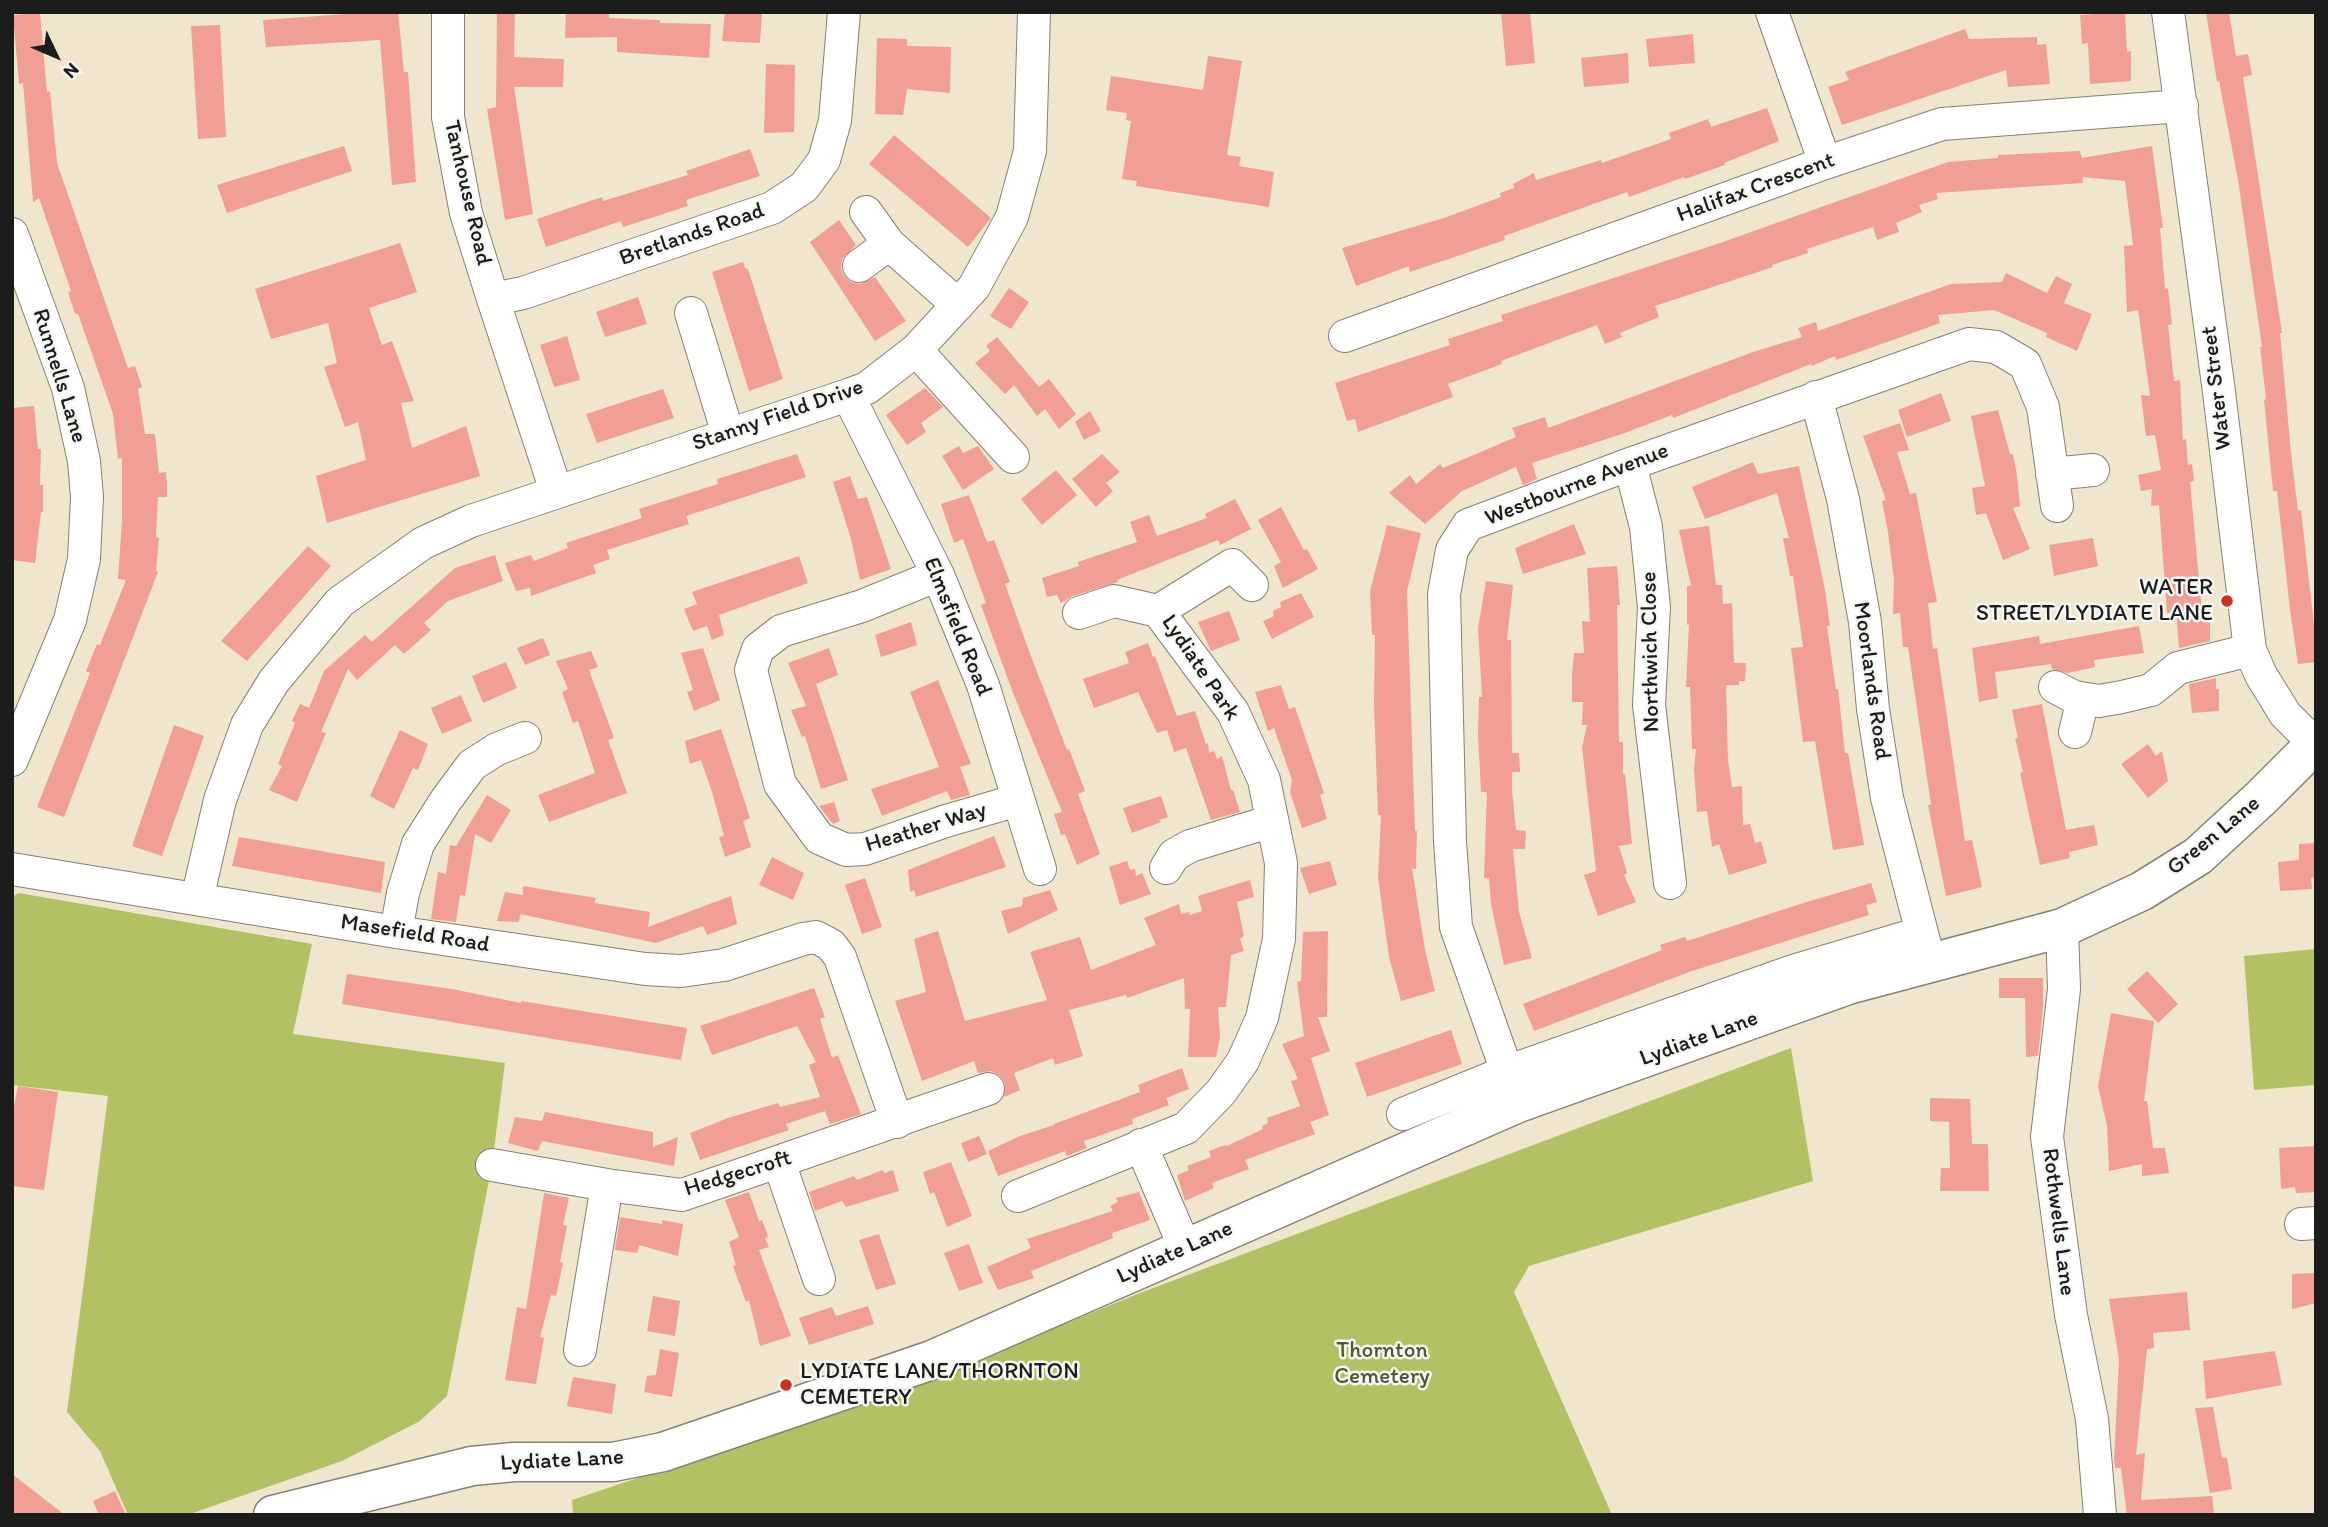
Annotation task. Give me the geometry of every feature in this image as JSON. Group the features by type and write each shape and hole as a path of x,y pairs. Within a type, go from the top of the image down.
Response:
{"main road":[{"name":"Green Lane","path":"2062,928 2142,891 2197,856 2263,797 2315,744"},
{"name":"Lydiate Lane","path":"273,1515 472,1466 514,1462 613,1462 663,1452 932,1360 1185,1248 1512,1087 1848,985 1925,949 2062,928"}],"street":[{"name":"Tanhouse Road","path":"448,12 448,117 466,213 508,296 556,491"},
{"name":"Bretlands Road","path":"508,296 772,208 804,187 824,160 835,121 844,12"},
{"name":"Stanny Field Drive","path":"197,899 220,800 247,725 274,681 340,602 424,543 471,521 848,395 867,387 916,350 974,288 1012,217 1030,151 1034,12"},
{"path":"1772,12 1825,163"},
{"name":"Water Street","path":"2168,12 2250,650 2261,675 2285,714 2315,744"},
{"name":"Halifax Crescent","path":"1345,336 1825,163 1942,124 2182,106"},
{"path":"866,212 889,244 958,304"},
{"name":"Runnells Lane","path":"12,234 68,388 84,461 87,497 84,559 70,621 12,760"},
{"path":"859,267 889,244"},
{"path":"691,313 728,435"},
{"name":"Westbourne Avenue","path":"1512,1087 1456,927 1450,841 1444,594 1452,550 1468,525 1630,464 1969,344 1996,347 2025,364 2043,407 2057,506"},
{"path":"916,350 1013,457"},
{"name":"Elmsfield Road","path":"848,395 938,575 983,685 1040,869"},
{"name":"Moorlands Road","path":"1816,397 1843,499 1864,622 1873,709 1887,798 1925,949"},
{"name":"Northwich Close","path":"1630,464 1646,527 1652,594 1649,705 1670,883"},
{"path":"2052,474 2093,470"},
{"name":"Lydiate Park","path":"1018,1196 1186,1128 1221,1092 1243,1061 1262,1018 1279,939 1281,863 1264,780 1233,712 1158,611 1231,565 1252,585"},
{"name":"Heather Way","path":"938,575 862,606 781,632 758,649 751,670 780,784 819,838 846,850 865,849 1018,800"},
{"path":"1079,613 1114,601 1158,611"},
{"path":"2055,687 2074,697 2099,701 2151,690 2178,668 2250,650"},
{"path":"2075,733 2083,699"},
{"path":"396,932 403,893 418,844 446,800 472,765 497,749 525,738"},
{"path":"1166,868 1174,855 1190,846 1272,821"},
{"name":"Masefield Road","path":"12,869 396,932 645,969 681,971 724,965 816,937 831,945 840,957 897,1122"},
{"name":"Rothwells Lane","path":"2062,928 2064,989 2047,1136 2071,1315 2092,1419 2100,1515"},
{"name":"Lydiate Lane","path":"1403,1114 1512,1087"},
{"name":"Hedgecroft","path":"492,1165 682,1195 988,1089"},
{"path":"1142,1145 1185,1248"},
{"path":"779,1162 819,1279"},
{"path":"580,1350 607,1185"}],"green space":[{"path":"19,893 312,944 293,1034 505,1063 492,1165 447,1396 420,1421 342,1461 187,1515 128,1515 100,1451 67,1412 108,1096 12,1085 12,897"},
{"path":"2316,949 2316,1085 2254,1090 2244,956"},
{"name":"Thornton Cemetery","path":"1791,1048 1813,1181 1529,1266 1514,1292 1612,1515 573,1515 572,1500 918,1384 1140,1293"}],"building":[{"path":"398,12 404,72 408,72 416,182 392,185 380,40 266,47 263,20"},
{"path":"497,12 515,12 514,57 564,59 563,87 514,87 533,214 505,220 487,109 496,107"},
{"path":"566,12 609,12 609,18 711,24 709,58 617,52 617,37 565,38"},
{"path":"725,12 762,12 760,43 722,41"},
{"path":"1501,12 1530,12 1535,63 1506,66"},
{"path":"2125,12 2127,52 2131,51 2131,81 2090,84 2088,43 2082,44 2080,15"},
{"path":"2206,12 2229,12 2236,56 2248,54 2252,75 2243,77 2282,333 2291,453 2298,511 2301,510 2316,662 2298,664 2277,491 2273,491 2262,347 2238,180 2219,81 2217,82"},
{"path":"40,13 57,163 128,368 135,366 142,387 138,389 145,434 155,434 159,473 166,472 167,484 167,497 158,497 158,572 64,817 37,807 90,673 86,671 97,644 100,645 126,580 118,579 122,458 118,459 113,414 78,314 75,314 68,292 71,291 39,198 33,202 23,83 19,84 13,15"},
{"path":"220,25 226,137 198,139 191,26"},
{"path":"1965,29 1969,39 2037,37 2037,45 2046,44 2050,84 2008,87 2006,70 1842,125 1828,87 1849,80 1845,72"},
{"path":"1693,34 1695,63 1649,67 1646,39"},
{"path":"877,38 907,39 907,46 951,47 950,93 907,89 903,115 875,114"},
{"path":"1628,53 1629,83 1584,87 1581,58"},
{"path":"1208,56 1242,61 1227,155 1241,157 1239,166 1274,172 1269,207 1136,186 1137,181 1122,179 1131,121 1126,120 1127,113 1106,110 1111,76 1203,90"},
{"path":"766,64 795,65 794,132 764,133"},
{"path":"1767,108 1779,141 1724,163 1725,165 1629,197 1627,192 1504,236 1505,240 1410,272 1409,266 1356,286 1342,248 1444,218 1501,197 1500,193 1514,188 1513,184 1534,173 1536,180 1601,160 1602,163 1671,139 1669,133 1708,119 1711,127"},
{"path":"894,135 991,218 968,247 869,164"},
{"path":"344,146 352,171 227,213 217,185"},
{"path":"2152,146 2163,228 2160,228 2165,289 2168,288 2172,324 2168,325 2174,381 2180,380 2183,440 2186,439 2188,465 2192,464 2194,481 2190,482 2202,612 2204,611 2204,622 2210,622 2210,641 2179,648 2176,612 2167,613 2159,505 2151,506 2152,489 2141,491 2138,475 2161,470 2155,435 2146,436 2141,395 2150,396 2138,310 2127,312 2124,246 2133,245 2125,181 2082,177 2083,183 1936,193 1938,199 1919,205 1922,212 1896,223 1899,232 1877,240 1873,227 1807,249 1808,253 1772,265 1773,267 1655,306 1659,317 1620,333 1622,337 1605,344 1597,325 1448,384 1453,397 1358,432 1355,419 1347,421 1335,383 1450,345 1448,339 1503,321 1501,315 1720,243 1948,162 1998,158 1998,155 2080,151 2082,158"},
{"path":"750,149 760,176 686,200 688,206 623,227 621,221 546,247 537,219 602,197 603,201 688,175 686,171"},
{"path":"839,220 856,245 842,259 841,269 844,276 851,282 860,284 875,277 906,321 875,341 810,242"},
{"path":"400,243 417,292 369,308 382,345 392,341 414,401 401,403 412,448 466,426 480,476 327,523 316,476 366,460 358,422 345,427 324,367 337,363 328,323 271,339 255,289"},
{"path":"743,262 748,269 783,379 749,391 712,272"},
{"path":"2006,273 2047,293 2056,276 2072,284 2064,303 2092,314 2077,351 2046,337 2047,333 1994,310 1938,315 1940,323 1836,360 1835,356 1812,366 1811,364 1673,418 1672,415 1532,463 1537,479 1523,485 1516,467 1462,491 1425,524 1389,493 1410,475 1416,484 1440,464 1443,468 1516,437 1512,428 1545,417 1548,428 1753,352 1802,337 1798,328 1816,322 1818,331 1951,284 2002,282"},
{"path":"1009,288 1029,302 1011,329 990,316"},
{"path":"638,297 647,324 605,337 596,312"},
{"path":"567,336 580,380 554,387 540,345"},
{"path":"997,337 1039,387 1049,379 1076,414 1059,429 1045,409 1037,416 1014,385 1005,394 975,363 990,351 986,346"},
{"path":"925,388 943,407 921,423 926,432 907,445 886,415"},
{"path":"663,389 674,418 597,443 586,414"},
{"path":"1941,393 1951,421 1907,437 1898,410"},
{"path":"34,406 38,449 41,449 40,485 43,485 43,512 35,563 12,560 12,408"},
{"path":"1998,410 2010,454 2013,454 2017,476 2020,506 2013,508 2030,549 2003,560 1986,513 1976,515 1972,488 1985,486 1971,416"},
{"path":"1090,411 1101,431 1084,440 1075,422"},
{"path":"1900,423 1909,450 1897,452 1910,494 1916,493 1937,602 1928,603 1933,649 1937,648 1965,841 1972,840 1982,887 1946,896 1928,805 1931,805 1908,647 1903,647 1900,613 1893,614 1894,580 1882,501 1886,500 1863,436"},
{"path":"959,446 963,453 978,446 994,469 963,490 942,456"},
{"path":"797,454 806,477 686,516 689,524 607,550 610,559 593,565 596,573 531,596 530,588 516,591 505,563 531,555 534,561 568,548 566,543 642,518 639,509 718,484 717,479"},
{"path":"1102,454 1120,472 1106,483 1113,491 1096,507 1072,479"},
{"path":"1753,462 1758,474 1799,466 1825,590 1830,626 1827,626 1845,753 1848,753 1864,845 1833,850 1815,741 1803,742 1791,648 1803,647 1793,576 1790,576 1783,538 1789,538 1777,493 1705,519 1692,487"},
{"path":"1056,470 1077,495 1042,525 1021,499"},
{"path":"850,476 858,499 867,497 891,569 860,580 851,539 833,482"},
{"path":"969,495 987,542 994,540 1010,582 1005,584 1029,651 1085,791 1078,794 1100,854 1077,865 1065,834 1061,835 1054,814 1062,812 1013,693 981,605 986,603 963,539 954,543 941,504"},
{"path":"1235,499 1251,529 1220,545 1218,540 1061,603 1057,595 1047,597 1042,578 1079,566 1078,562 1137,542 1130,522 1149,515 1157,536 1207,518 1205,514"},
{"path":"1281,507 1304,550 1307,549 1318,569 1283,588 1274,566 1281,562 1258,520"},
{"path":"1574,524 1586,554 1523,574 1515,548"},
{"path":"1387,525 1421,533 1407,591 1417,831 1416,869 1412,868 1425,950 1435,991 1401,1001 1389,957 1378,878 1381,815 1378,815 1374,704 1375,635 1372,635 1370,591"},
{"path":"1709,526 1716,585 1722,585 1723,604 1732,603 1734,663 1746,663 1745,681 1739,681 1739,685 1726,685 1728,760 1732,787 1742,786 1743,825 1750,824 1755,843 1761,841 1767,863 1729,875 1719,844 1712,847 1707,811 1697,812 1694,769 1696,749 1692,749 1690,687 1686,687 1689,624 1687,625 1687,586 1691,586 1679,530"},
{"path":"2093,538 2098,566 2054,576 2049,545"},
{"path":"308,546 331,566 247,661 221,641"},
{"path":"495,555 503,581 448,601 424,623 431,630 404,654 395,645 357,680 348,669 321,732 326,733 297,802 269,790 282,766 278,764 295,723 292,721 300,704 309,708 324,671 365,635 372,642 455,568"},
{"path":"799,556 808,583 719,615 724,635 712,640 707,626 693,631 684,609 697,604 692,592"},
{"path":"1617,566 1620,605 1617,605 1619,742 1623,742 1623,774 1632,844 1619,846 1627,873 1624,875 1636,902 1598,916 1584,875 1596,871 1582,747 1587,725 1582,725 1583,702 1572,702 1572,674 1574,653 1584,653 1582,621 1590,622 1587,568"},
{"path":"1486,581 1513,585 1507,640 1511,640 1512,753 1519,753 1520,772 1512,772 1512,790 1516,830 1526,831 1525,849 1513,849 1519,912 1532,958 1504,965 1491,904 1489,878 1484,878 1487,792 1481,792 1478,735 1479,697 1482,697 1478,628"},
{"path":"1301,593 1314,617 1272,639 1263,621 1274,616 1273,611 1281,607 1280,602"},
{"path":"1229,611 1240,640 1211,651 1198,622"},
{"path":"911,622 917,645 881,657 875,635"},
{"path":"2139,626 2144,653 2094,660 2095,667 2068,673 2052,669 2051,664 1995,672 1998,698 1979,702 1972,648 2039,636 2040,644"},
{"path":"543,638 550,655 525,665 517,648"},
{"path":"1148,643 1177,716 1195,711 1206,744 1208,743 1209,753 1214,751 1217,759 1222,756 1240,812 1211,820 1186,748 1174,752 1167,730 1157,733 1138,692 1094,708 1083,679 1129,663 1125,652"},
{"path":"703,648 720,700 694,711 687,692 693,690 681,653"},
{"path":"829,648 838,675 816,684 848,780 821,789 805,736 802,737 791,710 806,706 788,663"},
{"path":"591,651 598,667 589,670 614,738 608,740 627,793 549,822 538,795 595,773 578,721 573,723 562,692 568,689 556,661"},
{"path":"506,662 517,688 483,703 472,676"},
{"path":"2216,678 2219,711 2192,713 2189,684"},
{"path":"938,680 971,764 960,767 970,795 951,800 947,791 882,816 871,789 939,767 910,692"},
{"path":"1281,685 1289,709 1295,707 1324,793 1320,795 1327,819 1302,828 1290,792 1292,780 1274,728 1268,731 1255,692"},
{"path":"461,695 472,721 442,734 431,708"},
{"path":"2042,704 2066,830 2094,825 2098,845 2069,852 2070,858 2040,865 2020,773 2023,772 2012,710"},
{"path":"174,725 204,736 162,856 132,846"},
{"path":"721,729 750,818 743,821 751,847 725,857 719,837 724,836 701,760 690,764 685,741"},
{"path":"400,730 428,744 418,770 413,768 394,809 370,796"},
{"path":"2148,744 2156,756 2162,751 2168,781 2148,798 2121,764"},
{"path":"487,795 511,810 491,843 475,834 465,896 460,895 456,922 431,919 438,872 446,874 450,845 456,846"},
{"path":"1161,796 1168,817 1132,833 1123,808"},
{"path":"834,802 840,821 833,824 819,806"},
{"path":"994,836 1006,867 916,897 914,890 910,892 908,870"},
{"path":"239,837 385,862 381,893 232,866"},
{"path":"2316,843 2316,877 2311,878 2312,889 2280,891 2278,862 2299,860 2299,844"},
{"path":"772,857 804,873 793,900 759,885"},
{"path":"1127,861 1130,870 1135,869 1136,876 1142,873 1151,894 1120,905 1109,867"},
{"path":"1330,861 1337,885 1309,894 1300,868"},
{"path":"865,878 882,927 862,934 845,885"},
{"path":"1250,880 1254,897 1222,906 1237,902 1244,936 1240,939 1244,951 1231,955 1226,1007 1218,1007 1220,1037 1216,1057 1188,1057 1190,1009 1185,1009 1184,978 1127,998 1126,995 1069,1010 1083,1056 1055,1065 1053,1058 1014,1073 1020,1090 1004,1097 1005,1084 1000,1076 991,1071 978,1073 974,1061 922,1081 895,1001 926,992 914,939 938,931 965,1021 1047,1000 1030,952 1080,937 1091,970 1156,945 1144,918 1179,904 1181,914 1189,912 1190,915 1202,911 1198,896"},
{"path":"1871,883 1877,902 1866,905 1869,915 1692,971 1534,1031 1523,1004 1662,950 1660,945 1685,937 1687,941"},
{"path":"523,886 596,898 594,903 650,912 648,927 731,896 737,924 707,935 703,926 656,943 520,914 519,922 497,921 505,892 523,895"},
{"path":"1050,890 1058,910 1008,934 1001,911 1022,906 1023,898"},
{"path":"1328,931 1327,1017 1318,1017 1330,1051 1311,1058 1329,1115 1310,1122 1315,1134 1245,1160 1249,1169 1212,1183 1214,1188 1185,1201 1177,1175 1189,1170 1187,1166 1211,1157 1209,1151 1227,1146 1263,1129 1262,1126 1268,1123 1267,1118 1300,1106 1291,1081 1298,1079 1282,1044 1304,1036 1297,982 1301,981 1303,932"},
{"path":"2147,971 2178,1004 2158,1023 2127,989"},
{"path":"347,974 687,1028 681,1060 342,1004"},
{"path":"1999,978 2043,978 2038,1056 2026,1057 2025,998 1999,998"},
{"path":"814,988 825,1017 820,1019 832,1058 838,1055 861,1114 830,1124 825,1111 786,1124 789,1130 700,1160 690,1133 778,1103 780,1107 820,1097 809,1065 816,1062 797,1026 712,1055 700,1026"},
{"path":"2111,1013 2154,1021 2144,1101 2147,1101 2153,1148 2165,1148 2169,1173 2142,1176 2142,1164 2109,1171 2107,1126 2098,1086"},
{"path":"1451,1030 1462,1064 1367,1097 1355,1063"},
{"path":"1182,1068 1189,1089 1166,1098 1169,1105 1132,1119 1133,1124 1084,1141 1087,1148 1067,1156 1065,1151 998,1176 988,1151 1020,1136 1140,1092 1138,1085"},
{"path":"18,1086 58,1092 44,1190 12,1186 12,1116"},
{"path":"1930,1098 1970,1099 1972,1144 1988,1144 1989,1191 1940,1191 1941,1168 1950,1168 1949,1122 1930,1121"},
{"path":"545,1112 653,1132 653,1147 678,1137 674,1166 542,1141 538,1151 508,1143 515,1117 542,1121"},
{"path":"979,1136 987,1154 968,1162 961,1143"},
{"path":"2316,1146 2316,1192 2296,1193 2295,1187 2281,1189 2279,1148"},
{"path":"951,1162 972,1216 947,1227 934,1192 930,1194 923,1172"},
{"path":"883,1170 884,1173 893,1170 899,1191 846,1207 842,1201 815,1211 809,1192 854,1176 857,1180"},
{"path":"749,1192 759,1221 762,1220 768,1236 765,1239 769,1247 759,1250 791,1336 760,1346 749,1300 746,1302 733,1266 736,1265 729,1242 739,1237 725,1200"},
{"path":"1139,1192 1150,1220 1112,1233 1113,1238 1031,1271 1034,1278 998,1290 987,1267 1031,1248 1027,1239 1113,1211 1110,1206 1118,1202 1116,1198"},
{"path":"544,1193 569,1198 563,1225 567,1226 560,1262 563,1263 556,1296 551,1295 540,1337 544,1338 536,1384 505,1380 517,1307 526,1309"},
{"path":"620,1217 662,1224 662,1220 683,1224 678,1256 639,1245 637,1253 615,1250"},
{"path":"879,1234 896,1284 876,1290 859,1240"},
{"path":"969,1244 983,1283 959,1291 944,1253"},
{"path":"2316,1273 2316,1303 2292,1309 2292,1274"},
{"path":"2187,1292 2190,1330 2153,1333 2154,1348 2147,1349 2136,1455 2145,1453 2141,1500 2212,1496 2214,1513 2127,1515 2121,1468 2115,1468 2114,1461 2119,1360 2109,1299"},
{"path":"653,1296 680,1301 675,1336 647,1331"},
{"path":"868,1306 874,1324 809,1345 799,1318 832,1307 836,1316"},
{"path":"660,1349 679,1353 672,1397 644,1392 647,1376 656,1375"},
{"path":"2275,1351 2282,1385 2206,1399 2203,1361"},
{"path":"573,1377 616,1384 612,1414 567,1406"},
{"path":"2213,1407 2222,1458 2227,1458 2232,1489 2210,1493 2195,1408"},
{"path":"12,1474 65,1515 12,1515"},
{"path":"115,1491 126,1515 99,1515 93,1501"}],"place":[{"name":"WATER STREET/LYDIATE LANE","path":"2227,601"},
{"name":"LYDIATE LANE/THORNTON CEMETERY","path":"786,1385"}]}
